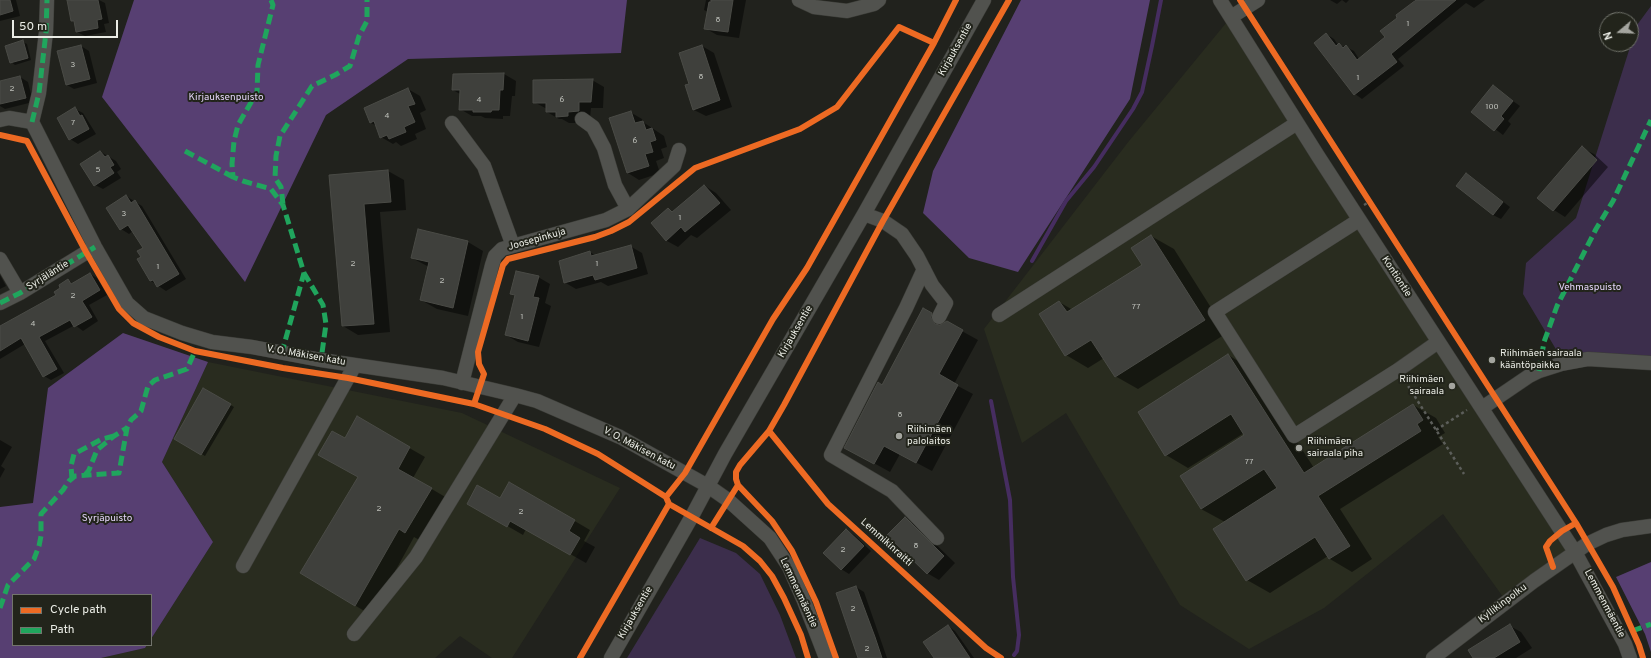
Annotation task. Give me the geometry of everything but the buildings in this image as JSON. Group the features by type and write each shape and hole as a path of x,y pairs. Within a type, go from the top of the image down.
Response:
{"street":[{"path":"0,120 10,118 32,122 39,93 46,32 47,0"},
{"path":"799,0 814,7 847,12 874,4 879,0"},
{"name":"Kontiontie","path":"1220,0 1438,342 1475,409 1575,552"},
{"path":"1231,17 1258,0"},
{"name":"Kirjauksentie","path":"611,658 725,454 864,214 983,2"},
{"path":"582,119 593,127 604,148 615,185 628,209"},
{"name":"V. O. Mäkisen katu","path":"32,122 95,247 127,303 144,318 182,333 212,342 274,350 355,365 443,378 515,395 537,402 620,437 708,486"},
{"path":"452,123 484,166 513,246"},
{"path":"999,315 1297,123"},
{"name":"Joosepinkuja","path":"462,383 495,256 502,249 606,220 628,209 674,166 679,150"},
{"path":"864,214 884,221 902,234 917,256 932,285 946,303 939,317"},
{"path":"1359,220 1215,312 1294,436 1398,370 1438,342"},
{"name":"Syrjäläntie","path":"0,303 20,293 95,247"},
{"path":"0,259 20,293"},
{"path":"924,269 831,454 892,491 937,538"},
{"path":"1475,409 1529,376 1561,364 1588,359 1651,363"},
{"path":"243,566 355,365"},
{"path":"354,634 416,557 515,395"},
{"name":"Lemmenmäentie","path":"708,486 733,504 770,538 789,568 804,601 826,658"},
{"name":"Kyllikinpolku","path":"1432,658 1528,585 1575,552 1606,535 1622,530 1651,526"},
{"name":"Lemmenmäentie","path":"1575,552 1625,644 1630,658"}],"path":[{"path":"1365,196 1373,209"},
{"path":"1398,370 1464,474"},
{"path":"1436,430 1475,409"}],"shaded area":[{"path":"1231,17 1575,552 1506,601 1443,514 1324,608 1249,649 1180,605 1066,413 1022,443 984,329 1129,141"},
{"path":"208,362 462,413 620,488 512,658 492,658 460,636 435,658 101,658 145,648 146,646 152,646 152,637 213,542 162,462"}],"green space":[{"name":"Kirjauksenpuisto","path":"134,0 627,0 621,53 408,59 326,115 245,282 102,97"},
{"path":"1021,0 1150,0 1130,99 1018,272 969,258 923,213 933,171"},
{"name":"Vehmaspuisto","path":"1651,6 1651,363 1557,351 1523,294 1526,263 1576,218 1628,52 1639,52 1639,22"},
{"name":"Syrjäpuisto","path":"123,333 208,362 162,462 213,542 152,637 152,594 12,594 12,646 146,646 145,648 101,658 0,658 0,507 33,503 48,388"},
{"path":"700,538 736,553 760,574 780,615 796,658 627,658"},
{"path":"1651,562 1651,652 1645,634 1616,577"}],"waterway":[{"path":"1032,261 1066,201 1094,167 1133,109 1142,92 1161,0"},
{"path":"991,401 1010,500 1013,577 1019,635 1017,651 1014,655"}],"marked path":[{"path":"32,122 39,93 46,32 47,0"},
{"path":"271,0 273,5 258,65 257,92 238,125 234,141 232,164 233,177 271,189 283,205 304,273 282,352"},
{"path":"283,204 281,187 275,178 276,156 280,136 312,86 350,66 359,36 367,21 367,0"},
{"path":"1539,371 1544,342 1557,306 1596,229 1613,201 1651,120"},
{"path":"185,151 233,177"},
{"path":"0,303 20,293 95,247"},
{"path":"304,273 323,305 326,324 321,360"},
{"path":"0,608 8,585 34,559 41,536 41,514 75,476 119,473 127,428 131,420 141,411 148,386 155,380 187,369 195,351"},
{"path":"85,475 89,470 97,450 114,436 127,428"},
{"path":"72,479 71,466 74,454 102,439 114,436"},
{"path":"1632,631 1651,624"}],"cycle path":[{"path":"666,497 685,473 773,319 807,268 934,43 956,0"},
{"path":"836,658 816,602 792,551 772,521 738,485 736,472 740,465 769,431 883,221 1009,0"},
{"path":"1240,0 1576,523 1613,587 1639,645 1643,658"},
{"path":"474,404 484,374 479,364 478,352 503,265 508,259 595,237 611,231 629,222 695,168 800,129 837,107 899,27 934,43"},
{"path":"0,135 27,141 86,252 119,309 133,323 159,337 195,351 283,368 348,378 474,404 545,429 598,454 666,497 669,504 743,546 760,561 772,576 784,598 801,635 808,658"},
{"name":"Lemmikinraitti","path":"769,431 828,504 986,648 1001,658"},
{"path":"711,528 738,485"},
{"path":"580,658 669,504"},
{"path":"1553,567 1546,547 1550,541 1562,531 1576,523"}],"place":[{"name":"Riihimäen sairaala kääntöpaikka","path":"1492,360"},
{"name":"Riihimäen sairaala","path":"1452,386"},
{"name":"Riihimäen palolaitos","path":"899,436"},
{"name":"Riihimäen sairaala piha","path":"1299,448"}]}
